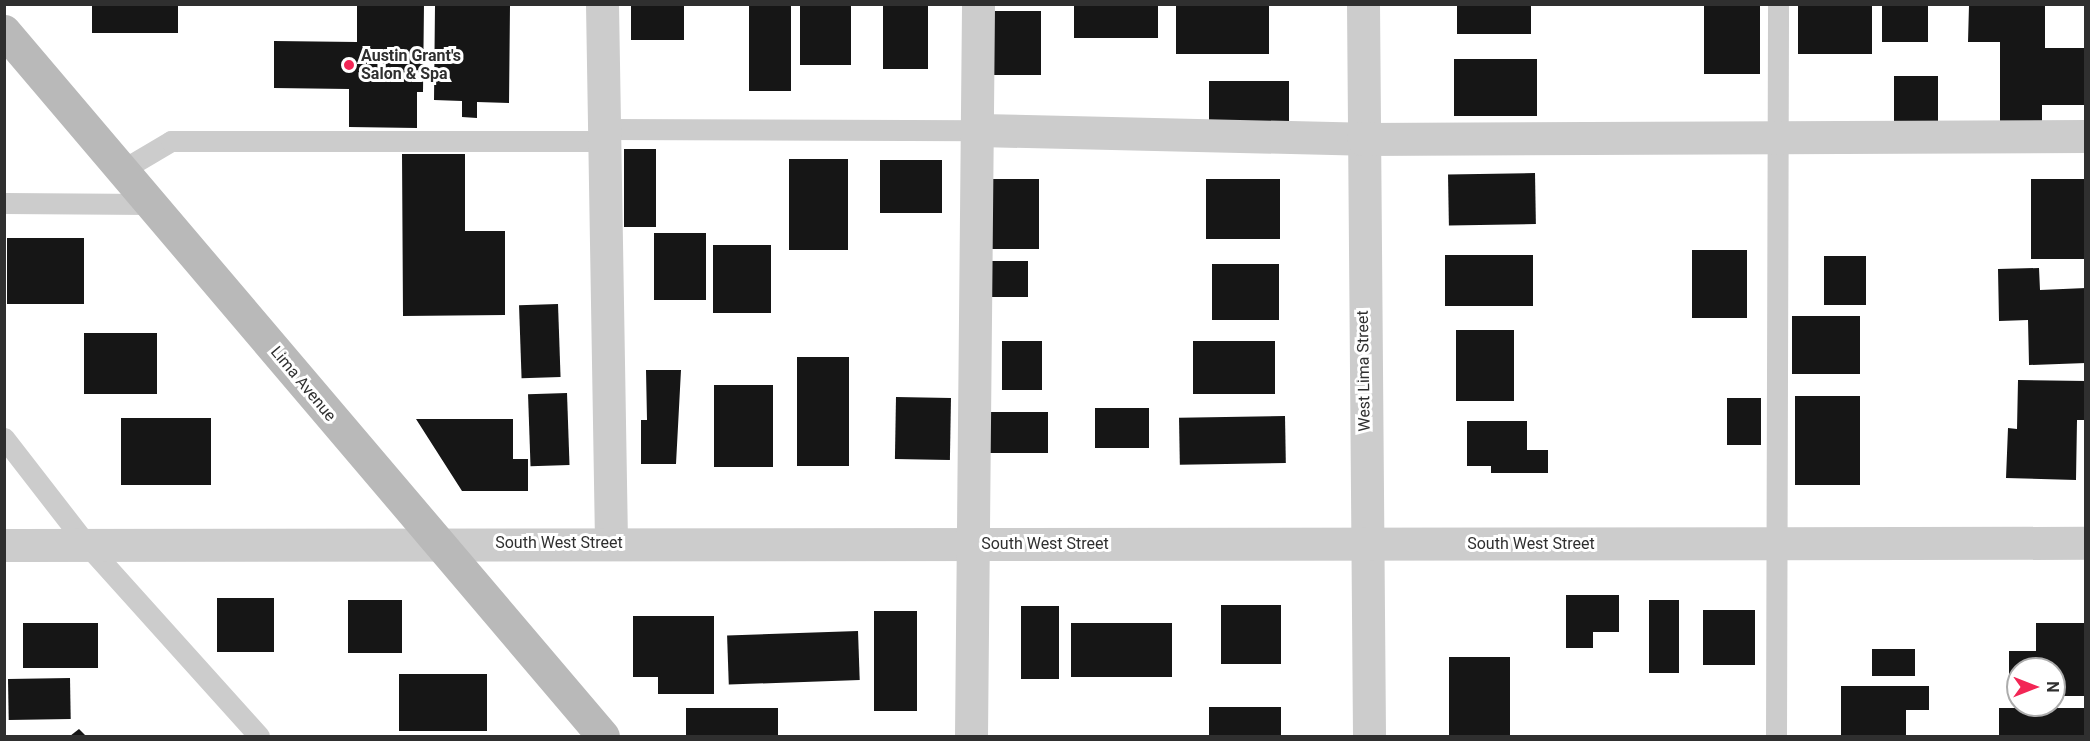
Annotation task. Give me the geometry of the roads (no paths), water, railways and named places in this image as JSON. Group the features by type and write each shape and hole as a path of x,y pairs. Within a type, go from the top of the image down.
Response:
{"main road":[{"name":"Lima Avenue","path":"4,31 603,736"}],"street":[{"path":"602,4 611,543"},
{"path":"971,736 979,130 978,4"},
{"name":"West Lima Street","path":"1363,4 1369,736"},
{"path":"979,130 1363,139 2085,136"},
{"name":"South West Street","path":"4,546 437,543 2085,543"}],"lane":[{"path":"1776,736 1778,4"},
{"path":"123,170 171,141 979,130"},
{"path":"4,203 150,204"},
{"path":"4,438 87,545 258,736"}],"place":[{"name":"Austin Grant's Salon & Spa","path":"349,65"}]}
